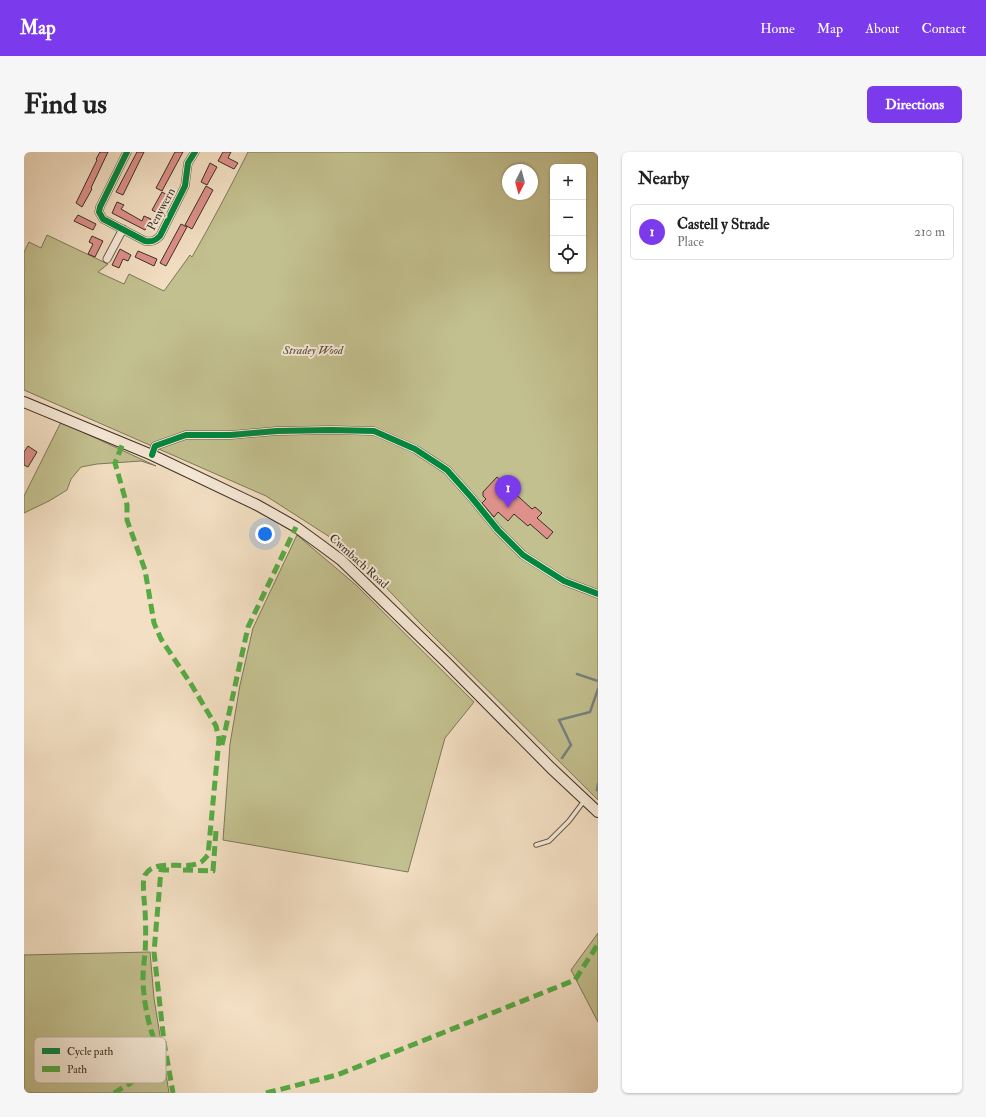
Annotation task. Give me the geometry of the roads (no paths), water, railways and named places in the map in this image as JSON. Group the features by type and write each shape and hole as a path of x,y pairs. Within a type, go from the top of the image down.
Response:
{"main road":[{"name":"Cwmbach Road","path":"24,402 152,455 257,505 296,527 341,560 598,812"}],"street":[{"name":"Penywern","path":"127,152 100,207 99,212 103,219 145,241 151,242 156,241 160,236 185,186 188,163 195,152"},
{"path":"107,260 122,229"},
{"path":"152,455 155,446 186,435 231,435 277,431 374,431 415,449 447,470 498,530 523,555 564,581 598,594"}],"lane":[{"path":"536,845 549,841 569,821 585,800"}],"waterway":[{"path":"577,674 598,681"},
{"path":"562,758 571,745 559,720 590,712 598,689"},
{"path":"597,790 598,784"}],"place":[{"name":"Castell y Strade","path":"508,508"}],"park label":[{"name":"Stradey Wood","path":"313,350"}]}
